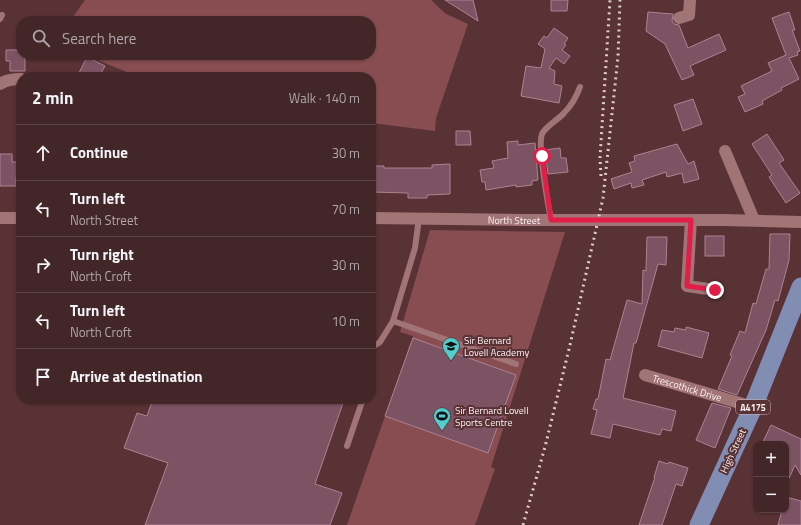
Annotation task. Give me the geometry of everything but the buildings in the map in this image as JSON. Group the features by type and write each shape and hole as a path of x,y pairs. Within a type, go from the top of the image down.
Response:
{"main road":[{"name":"High Street","path":"699,525 753,408 800,294"}],"street":[{"path":"679,18 690,15 690,0"},
{"path":"0,84 9,80 16,79"},
{"path":"724,151 754,220"},
{"path":"0,218 16,218"},
{"name":"North Street","path":"376,218 754,220 801,222"},
{"path":"691,220 687,286 715,290"},
{"name":"Trescothick Drive","path":"645,375 753,408"}],"lane":[{"path":"556,220 542,156 542,133 574,102 580,87"},
{"path":"376,345 380,342 393,321 415,248 419,218"},
{"path":"393,321 516,364"},
{"path":"347,446 361,404"}],"shaded area":[{"path":"85,0 431,0 446,14 468,24 436,118 435,131 376,124 376,72 127,72 97,60 376,60 376,16 74,16"},
{"name":"Sir Bernard Lovell Sports Centre","path":"430,230 565,232 491,467 495,469 475,525 347,525 413,336 400,332"}],"railway":[{"path":"601,176 600,158 610,0"},
{"path":"523,525 545,447 570,345 603,198 618,57 620,0"}],"place":[{"name":"Sir Bernard Lovell Academy","path":"451,361"},
{"name":"Sir Bernard Lovell Sports Centre","path":"442,431"}],"route":[{"path":"542,156 551,220 691,220 687,286 715,290"}]}
